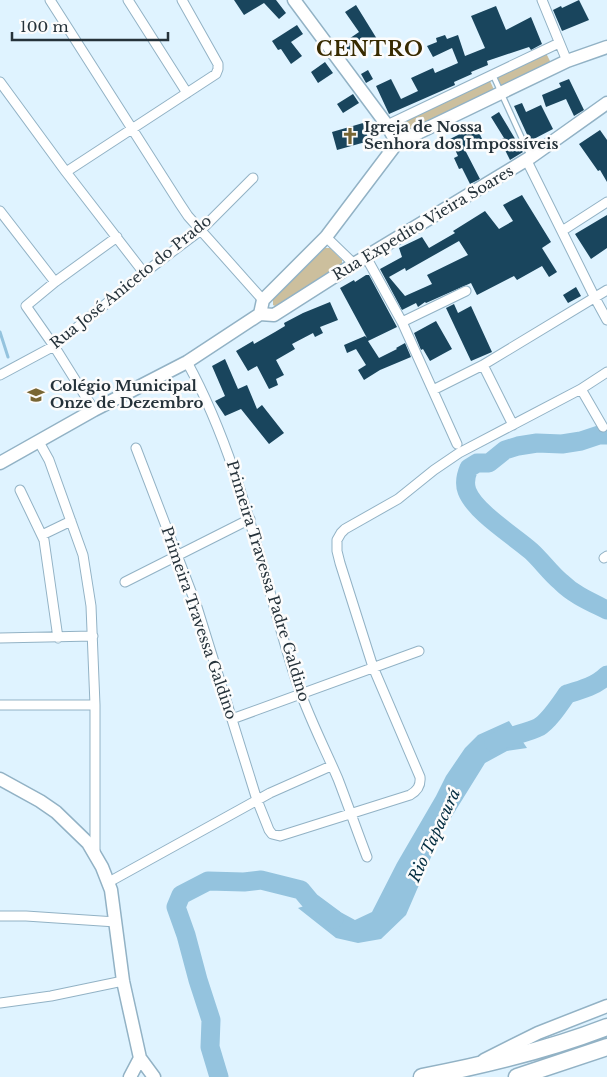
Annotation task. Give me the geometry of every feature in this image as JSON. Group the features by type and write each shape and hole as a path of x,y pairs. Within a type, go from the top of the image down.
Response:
{"highway":[{"path":"422,1077 539,1050 607,1027"},
{"path":"517,1077 607,1047"}],"main road":[{"path":"294,0 387,125 397,143"},
{"path":"0,462 94,410 187,362 260,314 263,300 326,237 397,143 568,61 607,47"},
{"name":"Rua Expedito Vieira Soares","path":"260,314 274,315 528,158 607,103"},
{"path":"0,779 56,812 95,853 109,882 124,981 140,1058 154,1077"},
{"path":"472,1067 514,1044 607,1006"},
{"path":"130,1077 140,1058"}],"street":[{"path":"50,0 180,204 263,300"},
{"path":"128,0 187,93"},
{"path":"66,172 216,74 218,64 182,0"},
{"path":"542,0 568,61"},
{"path":"387,125 559,43"},
{"path":"0,82 144,273"},
{"path":"528,158 607,320"},
{"name":"Rua José Aniceto do Prado","path":"0,374 54,346 144,273 201,230 253,178"},
{"path":"562,231 607,202"},
{"path":"0,210 55,282"},
{"path":"94,410 54,346 26,306 117,236"},
{"path":"326,237 354,264"},
{"path":"366,257 402,322 457,444"},
{"path":"402,322 466,290"},
{"path":"433,390 483,365 607,290"},
{"name":"Primeira Travessa Padre Galdino","path":"187,362 216,419 250,519 294,675 351,814 366,858"},
{"path":"483,365 513,425"},
{"path":"373,667 338,556 337,540 341,533 398,499 442,463 581,389 607,372"},
{"path":"581,389 603,427"},
{"path":"39,442 49,460 71,521 85,568 92,606 95,705 95,853"},
{"name":"Primeira Travessa Galdino","path":"136,448 197,607 257,800 272,834 280,836 351,814 410,795 418,788 420,777 373,667"},
{"path":"20,490 42,534 58,638"},
{"path":"125,582 250,519"},
{"path":"42,534 71,521"},
{"path":"0,638 93,636"},
{"path":"232,719 419,651"},
{"path":"0,705 95,705"},
{"path":"109,882 257,800 332,766"},
{"path":"0,916 116,922"},
{"path":"0,1003 28,1000 124,981"}],"lane":[{"path":"493,75 528,158"}],"shaded area":[{"path":"546,53 552,65 503,89 497,77"},
{"path":"490,81 495,92 408,133 403,122"},
{"path":"325,248 330,248 342,260 342,266 277,307 273,305 273,299"}],"water":[{"path":"509,721 527,748 507,751 485,763 441,834 406,915 381,939 358,943 336,938 298,908 320,901 355,920 372,912 446,776 465,748 478,735"}],"building":[{"path":"234,0 276,0 286,13 279,19 264,3 244,15"},
{"path":"579,0 589,20 562,31 553,10"},
{"path":"356,5 377,39 367,45 366,43 351,54 343,43 359,32 345,12"},
{"path":"496,6 506,30 531,17 542,44 531,50 529,47 487,61 488,65 454,82 455,85 389,114 376,86 391,79 401,99 418,91 411,78 433,68 435,73 458,63 452,48 433,57 427,46 437,42 436,38 445,35 447,39 458,35 465,56 485,48 471,16"},
{"path":"297,25 303,34 291,42 302,56 291,64 281,49 278,50 272,41"},
{"path":"325,62 333,73 318,83 311,72"},
{"path":"368,70 373,79 366,83 361,74"},
{"path":"569,79 584,110 574,116 566,99 546,107 542,95 561,87 559,83"},
{"path":"353,94 359,103 343,113 337,104"},
{"path":"522,103 526,112 541,105 553,129 530,141 514,106"},
{"path":"499,112 523,152 510,160 500,140 504,138 491,117"},
{"name":"Igreja de Nossa Senhora dos Impossíveis","path":"363,123 369,141 337,150 332,132"},
{"path":"476,126 483,141 465,150 480,179 470,184 462,168 459,169 454,158 458,156 450,139"},
{"path":"600,130 607,140 607,182 579,144"},
{"path":"522,195 551,242 542,248 557,272 549,277 542,266 517,280 514,276 477,295 471,283 425,302 418,307 416,303 402,310 380,269 402,257 399,248 422,237 429,248 455,233 453,231 485,211 499,229 513,221 503,205","holes":["459,241 468,255 427,275 432,284 405,296 389,277 405,268 406,271"]},
{"path":"607,215 607,248 591,259 575,234"},
{"path":"369,275 397,327 368,341 379,358 405,343 411,357 380,370 364,380 358,370 366,365 356,349 347,353 344,345 365,336 367,338 340,288"},
{"path":"576,287 581,296 568,303 563,295"},
{"path":"330,302 338,320 320,327 323,333 315,337 313,333 292,344 295,349 276,360 284,375 276,379 278,385 269,389 257,366 248,371 236,351 253,341 254,344 285,326 284,323 303,313"},
{"path":"454,304 458,313 471,306 492,352 471,361 446,308"},
{"path":"436,321 452,349 430,361 423,349 421,350 414,333"},
{"path":"225,359 238,389 247,385 257,409 262,405 284,433 269,444 241,409 225,416 215,401 225,396 212,366"}],"waterway":[{"path":"0,332 8,357"},
{"name":"Rio Tapacurá","path":"607,435 599,435 581,441 562,444 537,443 518,446 505,450 489,463 477,463 469,468 466,476 466,488 471,499 486,515 531,551 571,591 607,610"},
{"name":"Rio Tapacurá","path":"494,743 539,727 550,717 567,694 593,685 607,675"},
{"name":"Rio Tapacurá","path":"219,1077 210,1047 211,1020 176,907 181,895 208,881 244,882 261,880 301,890 311,902 334,919"}],"place":[{"name":"Igreja de Nossa Senhora dos Impossíveis","path":"350,136"},
{"name":"Colégio Municipal Onze de Dezembro","path":"36,395"}],"district":[{"name":"CENTRO","path":"370,49"}]}
